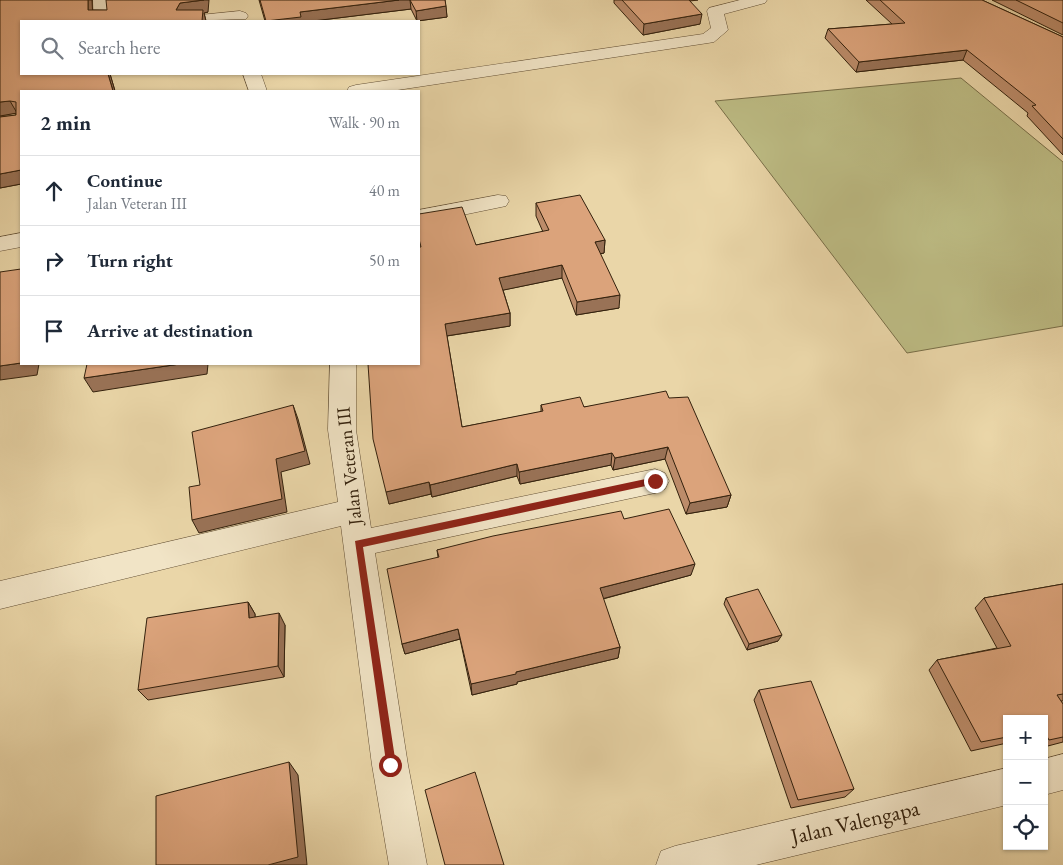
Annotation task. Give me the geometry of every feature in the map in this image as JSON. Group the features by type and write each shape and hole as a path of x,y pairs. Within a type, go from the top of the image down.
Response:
{"street":[{"path":"102,0 102,20"},
{"path":"363,90 708,38 720,30 714,13 759,0"},
{"path":"195,20 239,12"},
{"path":"252,75 258,90"},
{"path":"420,217 498,201"},
{"path":"0,244 20,240"},
{"name":"Jalan Veteran III","path":"343,365 342,430 352,511 390,765 408,865"},
{"path":"358,544 655,481"},
{"path":"0,595 352,511"},
{"path":"1048,776 1063,772"},
{"name":"Jalan Valengapa","path":"675,865 1003,787"}],"shaded area":[{"path":"961,78 1063,162 1063,326 907,353 715,101"}],"building":[{"path":"0,0 88,0 88,10 107,10 106,0 204,0 180,3 176,10 203,10 202,20 20,20 20,75 108,75 113,90 20,90 20,170 0,174 0,117 16,115 16,102 0,102"},
{"path":"260,0 399,0 300,12 301,17 266,20"},
{"path":"410,0 445,0 446,6 416,11"},
{"path":"622,0 689,0 702,14 644,24"},
{"path":"880,0 982,0 1063,37 1063,139 1032,106 1036,105 967,50 859,62 828,29 905,23"},
{"path":"1016,0 1063,0 1063,23"},
{"path":"580,195 605,240 595,242 620,295 577,302 562,265 499,278 510,313 445,324 462,427 543,411 541,405 580,397 584,407 666,391 669,398 688,397 731,495 690,503 668,447 615,458 612,453 519,472 517,464 430,485 429,482 386,492 373,439 368,365 420,365 420,214 462,207 476,245 549,230 536,203"},
{"path":"20,269 20,363 0,366 0,272"},
{"path":"87,365 173,365 84,378"},
{"path":"293,405 305,451 276,459 282,499 192,520 189,487 200,485 192,432"},
{"path":"669,509 695,564 600,588 620,647 471,684 458,629 402,644 387,569 439,557 437,550 493,536 621,511 624,519"},
{"path":"1063,584 1063,694 1057,695 1063,704 1063,737 1049,740 1048,715 1003,715 1003,738 981,742 937,660 1011,646 984,598"},
{"path":"758,589 782,635 749,644 726,598"},
{"path":"248,602 249,618 279,613 278,666 138,690 147,618"},
{"path":"811,681 854,789 798,800 759,690"},
{"path":"289,762 298,857 268,865 156,865 156,796"},
{"path":"475,772 504,865 445,865 425,790"}],"route":[{"path":"390,765 358,544 655,481"}]}
